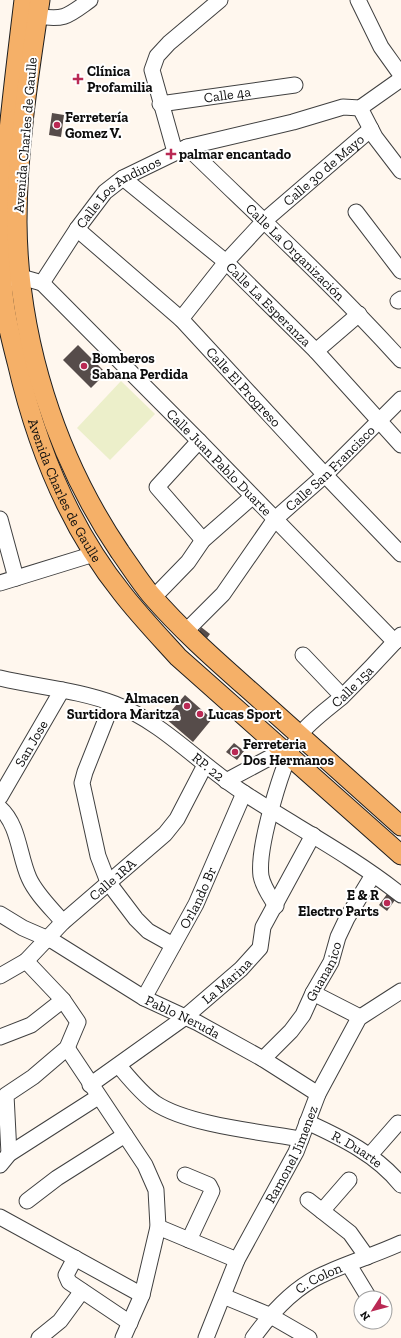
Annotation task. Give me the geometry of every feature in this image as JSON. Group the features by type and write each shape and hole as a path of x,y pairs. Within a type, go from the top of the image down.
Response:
{"main road":[{"name":"Avenida Charles de Gaulle","path":"24,0 2,185 1,280 10,334 32,419 48,464 94,554 121,592 178,657 401,855"},
{"name":"Avenida Charles de Gaulle","path":"39,8 27,91 18,184 17,225 21,277 28,327 39,378 77,478 100,521 153,598 185,632 401,826"}],"street":[{"path":"39,8 53,19 68,16 90,0"},
{"path":"181,149 160,104 152,70 157,56 168,43 220,0"},
{"path":"358,0 382,47 401,75"},
{"path":"399,164 371,129 360,108 401,80"},
{"name":"Calle 4a","path":"160,104 295,85"},
{"name":"Calle Los Andinos","path":"42,283 77,229 105,192 123,178 181,149 293,122 343,107 360,108"},
{"name":"Calle 30 de Mayo","path":"181,319 226,262 264,221 371,129"},
{"name":"Calle La Organización","path":"181,149 264,221 359,314 401,360"},
{"name":"Calle La Esperanza","path":"123,178 226,262 316,351 401,445"},
{"path":"356,212 401,271"},
{"name":"Calle El Progreso","path":"77,229 181,319 325,475 401,554"},
{"path":"1,280 21,277 42,283"},
{"name":"Calle Juan Pablo Duarte","path":"42,283 252,497 398,639"},
{"path":"316,351 359,314"},
{"name":"Calle San Francisco","path":"185,632 223,594 275,519 325,475 401,399"},
{"path":"198,441 157,487 203,540"},
{"path":"153,598 188,562 203,540 252,497"},
{"path":"0,519 16,578"},
{"path":"0,583 94,554"},
{"name":"Calle 15a","path":"300,735 342,696 398,639"},
{"path":"303,655 342,696"},
{"name":"RP. 22","path":"0,678 62,690 112,704 153,723 226,781 313,835 401,895"},
{"name":"San Jose","path":"0,797 62,690"},
{"path":"112,704 87,765 82,783 98,856 108,882 136,919 148,931 173,945"},
{"path":"276,906 265,887 262,876 263,841 286,754 300,735"},
{"path":"226,781 286,754"},
{"name":"Calle 1RA","path":"0,976 26,961 63,922 171,828 205,765"},
{"name":"Orlando Br","path":"144,998 196,904 224,836 244,793"},
{"path":"0,808 6,813 12,823 32,884 63,922"},
{"name":"La Marina","path":"5,1160 94,1091 119,1066 210,997 256,955 262,941 263,927 276,906 313,835"},
{"name":"Guananico","path":"263,1059 299,1022 313,993 331,962 338,937 347,918 372,875"},
{"name":"Pablo Neruda","path":"0,914 23,928 53,941 144,998 184,1018 198,1023 263,1059 318,1094"},
{"path":"5,1160 3,1095 33,1077 67,1048 78,1022 63,1000 26,961"},
{"path":"313,993 360,1016"},
{"name":"Ramonel Jimenez","path":"206,1338 237,1260 279,1186 301,1139 318,1094 360,1016 398,998"},
{"path":"0,1038 31,1025 63,1000"},
{"path":"67,1048 94,1091 145,1165 156,1190 158,1227 142,1295 123,1338"},
{"path":"119,1066 131,1081 150,1099 178,1114 218,1125 301,1139"},
{"name":"R. Duarte","path":"307,1122 341,1137 370,1156 401,1185"},
{"path":"370,1156 398,1123"},
{"path":"27,1201 57,1178 125,1135"},
{"path":"185,1175 209,1185 212,1190 189,1240"},
{"path":"322,1211 349,1180"},
{"path":"308,1200 350,1233 367,1257"},
{"path":"0,1217 142,1295"},
{"path":"158,1227 237,1260"},
{"name":"C. Colon","path":"253,1338 269,1315 297,1291 320,1275 349,1265 401,1243"},
{"path":"75,1258 66,1275 69,1282 130,1322"},
{"path":"349,1265 364,1290"},
{"path":"39,1338 60,1321 82,1291"},
{"path":"223,1296 269,1315 309,1338"}],"green space":[{"path":"121,381 155,414 110,460 77,428"}],"building":[{"name":"Ferretería Gomez V.","path":"52,113 64,115 61,137 49,135"},
{"name":"Bomberos Sabana Perdida","path":"78,345 106,373 91,388 63,360"},
{"path":"201,627 210,634 207,638 199,631"},
{"path":"185,695 212,719 193,742 165,718"},
{"name":"Ferreteria Dos Hermanos","path":"234,743 244,751 237,760 226,752"},
{"name":"E & R Electro Parts","path":"387,894 395,900 387,911 379,905"}],"place":[{"name":"Clínica Profamilia","path":"78,79"},
{"name":"Ferretería Gomez V.","path":"57,125"},
{"name":"palmar encantado","path":"171,154"},
{"name":"Bomberos Sabana Perdida","path":"84,366"},
{"name":"Almacen Surtidora Maritza","path":"187,706"},
{"name":"Lucas Sport","path":"200,714"},
{"name":"Ferreteria Dos Hermanos","path":"235,752"},
{"name":"E & R Electro Parts","path":"387,903"}]}
